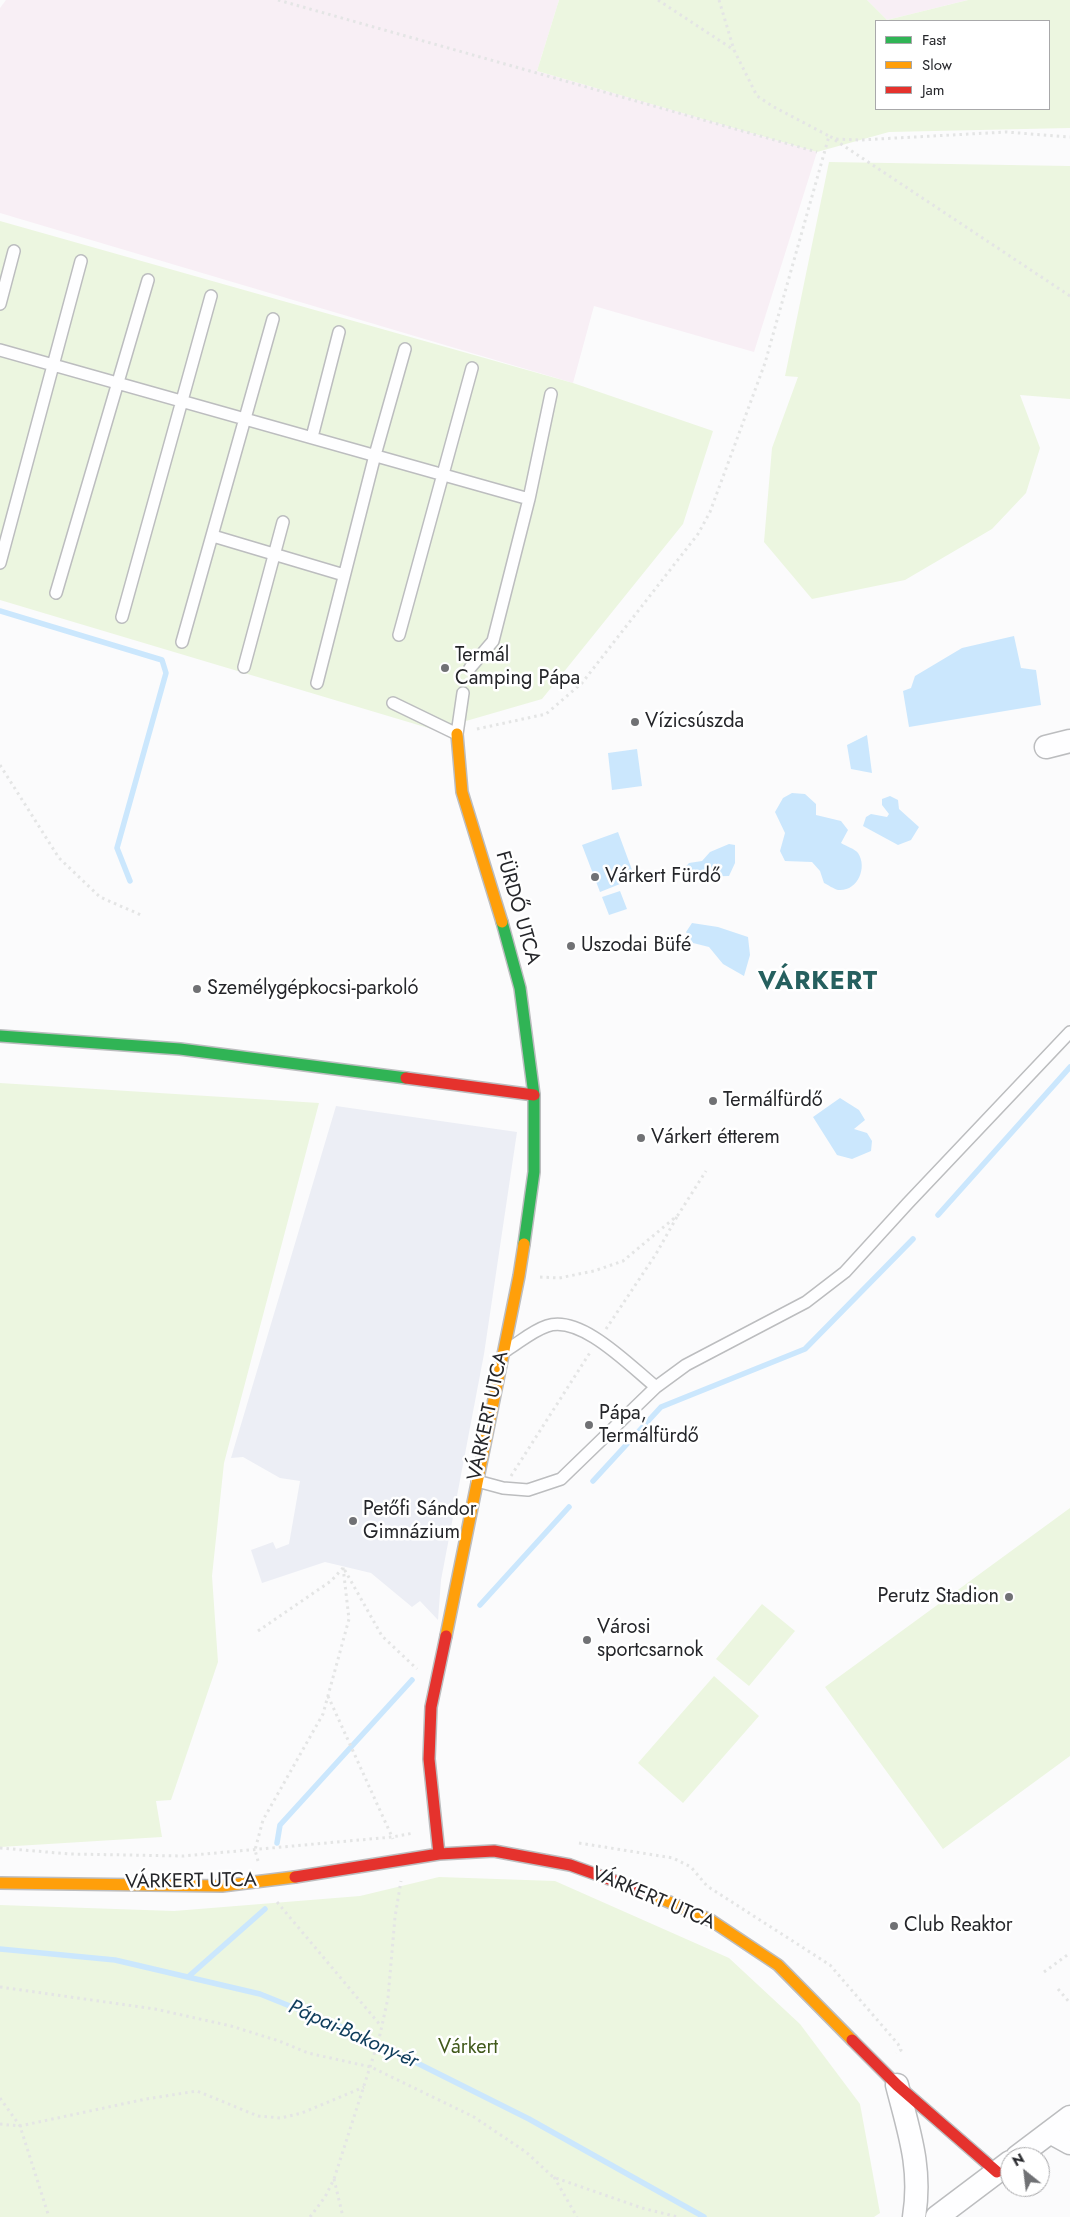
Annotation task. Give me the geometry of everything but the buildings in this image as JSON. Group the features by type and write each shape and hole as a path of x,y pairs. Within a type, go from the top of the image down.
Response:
{"street":[{"name":"FÜRDŐ UTCA","path":"457,734 462,792 496,900 520,988 534,1095"},
{"path":"1046,747 1070,741"},
{"path":"0,1036 180,1049 534,1095"},
{"name":"VÁRKERT UTCA","path":"439,1854 429,1759 431,1707 519,1276 534,1172 534,1095"},
{"name":"VÁRKERT UTCA","path":"0,1882 222,1886 439,1854 494,1851 570,1865 637,1888 712,1921 778,1965 897,2085 1000,2165"},
{"path":"897,2085 916,2159 917,2197 914,2217"},
{"path":"1030,2147 1070,2117"},
{"path":"1050,2132 1070,2143"},
{"path":"937,2217 1000,2169"}],"lane":[{"path":"0,304 14,251"},
{"path":"0,563 81,261"},
{"path":"56,593 148,280"},
{"path":"122,617 212,296"},
{"path":"182,642 273,319"},
{"path":"312,437 339,332"},
{"path":"317,683 375,455 405,349"},
{"path":"0,350 528,498"},
{"path":"399,635 472,368"},
{"path":"470,668 493,641 551,394"},
{"path":"244,667 283,522"},
{"path":"213,536 344,575"},
{"path":"393,703 457,734 463,692"},
{"path":"476,1481 503,1488 528,1490 561,1479 656,1387 686,1365 806,1302 845,1272 1070,1032"},
{"path":"502,1354 548,1325 563,1325 581,1330 598,1340 656,1387"}],"path":[{"path":"278,0 817,152"},
{"path":"658,0 734,50"},
{"path":"719,0 734,50 758,96 774,107 834,139 1070,296"},
{"path":"834,139 1006,132 1070,137"},
{"path":"457,734 546,714 582,683 698,534 710,512 764,362 829,136"},
{"path":"0,765 59,858 100,897 141,915"},
{"path":"503,1488 656,1254 678,1215 706,1172"},
{"path":"519,1276 560,1278 594,1271 623,1261 678,1215"},
{"path":"343,1567 382,1636 435,1686"},
{"path":"258,1631 331,1581 343,1567"},
{"path":"310,2217 325,2197 334,2179 365,2087 381,2026 277,1903 263,1881 255,1850 263,1820 323,1714 349,1619 343,1567"},
{"path":"328,1695 354,1751"},
{"path":"0,1848 70,1854 183,1856 392,1837 435,1829"},
{"path":"577,1842 673,1858 691,1867 707,1886 830,1965 898,2044 901,2050 875,2063"},
{"path":"1044,1972 1070,1953"},
{"path":"0,1987 156,2010 231,2026 279,2041 308,2053 371,2067 474,2117 526,2152 553,2176 576,2211 577,2217"},
{"path":"1058,1989 1070,2003"},
{"path":"0,2124 20,2126 146,2099 197,2091 258,2116 281,2118 302,2114 365,2087"},
{"path":"0,2098 20,2126 49,2217"},
{"path":"553,2176 642,2208 678,2217"},
{"path":"334,2179 343,2217"}],"shaded area":[{"path":"6,0 559,0 537,71 817,152 754,352 594,306 573,383 0,213 0,8"},
{"path":"867,0 968,0 887,20"},
{"path":"336,1106 517,1132 484,1354 441,1580 438,1620 420,1601 412,1607 371,1573 325,1562 262,1583 251,1550 273,1542 276,1549 289,1544 300,1481 280,1478 243,1457 231,1458"}],"green space":[{"path":"559,0 867,0 887,20 968,0 1070,0 1070,128 889,132 817,152 537,71"},
{"path":"829,162 1070,166 1070,399 1020,395 1040,448 1026,493 992,529 905,580 812,599 764,542 772,448 798,377 785,376"},
{"path":"0,221 573,383 713,431 683,524 542,699 435,730 0,600"},
{"path":"0,1083 319,1103 224,1463 212,1576 218,1662 171,1800 156,1801 162,1837 0,1847"},
{"name":"Perutz Stadion","path":"1070,1508 1070,1756 943,1849 825,1687"},
{"path":"762,1604 795,1631 749,1686 716,1659"},
{"path":"714,1676 759,1716 683,1803 638,1763"},
{"name":"Várkert","path":"439,1877 555,1881 729,1958 800,2024 860,2104 880,2213 874,2217 0,2217 0,1905 174,1911 360,1896"}],"water":[{"path":"1014,636 1021,668 1036,670 1041,705 909,727 903,691 911,688 915,676 962,648"},
{"path":"867,735 872,773 851,769 847,745"},
{"path":"637,749 642,786 612,790 608,753"},
{"path":"792,793 805,794 816,804 816,815 841,821 848,830 841,843 858,853 862,865 859,878 851,887 845,890 838,890 824,883 820,871 812,862 785,861 780,851 785,833 775,812 783,798"},
{"path":"890,796 898,800 899,809 919,827 911,840 898,845 863,826 866,817 871,814 887,817 889,814 882,805 882,799"},
{"path":"618,832 635,878 600,892 582,845"},
{"path":"729,844 735,845 735,863 729,876 685,877 682,871 689,863 702,861 710,852"},
{"path":"620,891 627,909 609,915 602,897"},
{"path":"692,923 718,927 748,937 750,955 744,976 723,964 709,947 693,943 686,932"},
{"path":"840,1098 859,1110 865,1120 854,1129 867,1133 872,1141 871,1151 852,1159 837,1155 813,1117"}],"waterway":[{"path":"0,611 162,660 166,673 117,848 130,881"},
{"path":"938,1215 1070,1067"},
{"path":"593,1481 661,1407 805,1349 913,1239"},
{"path":"480,1605 569,1507"},
{"path":"277,1843 280,1825 412,1680"},
{"path":"188,1977 265,1909"},
{"name":"Pápai-Bakony-ér","path":"0,1949 115,1960 260,1994 357,2033 529,2119 704,2217"}],"traffic: fast":[{"path":"502,922 520,988 534,1095 534,1172 524,1244"},
{"path":"0,1036 180,1049 406,1078"}],"traffic: slow":[{"path":"457,734 462,792 502,922"},
{"path":"446,1636 524,1244"},
{"path":"0,1883 222,1886 295,1877"},
{"path":"651,1894 712,1921 778,1965 852,2040"}],"traffic: jam":[{"path":"406,1078 534,1095"},
{"path":"439,1854 429,1759 431,1707 446,1636"},
{"path":"295,1877 439,1854 494,1851 570,1865 651,1894"},
{"path":"852,2040 897,2085 997,2172"}],"place":[{"name":"Termál Camping Pápa","path":"445,668"},
{"name":"Vízicsúszda","path":"635,722"},
{"name":"Várkert Fürdő","path":"595,877"},
{"name":"Uszodai Büfé","path":"571,946"},
{"name":"Személygépkocsi-parkoló","path":"197,989"},
{"name":"Termálfürdő","path":"713,1101"},
{"name":"Várkert étterem","path":"641,1138"},
{"name":"Pápa, Termálfürdő","path":"589,1425"},
{"name":"Petőfi Sándor Gimnázium","path":"353,1521"},
{"name":"Perutz Stadion","path":"1009,1597"},
{"name":"Városi sportcsarnok","path":"587,1640"},
{"name":"Club Reaktor","path":"894,1926"}],"district":[{"name":"VÁRKERT","path":"818,983"}]}
